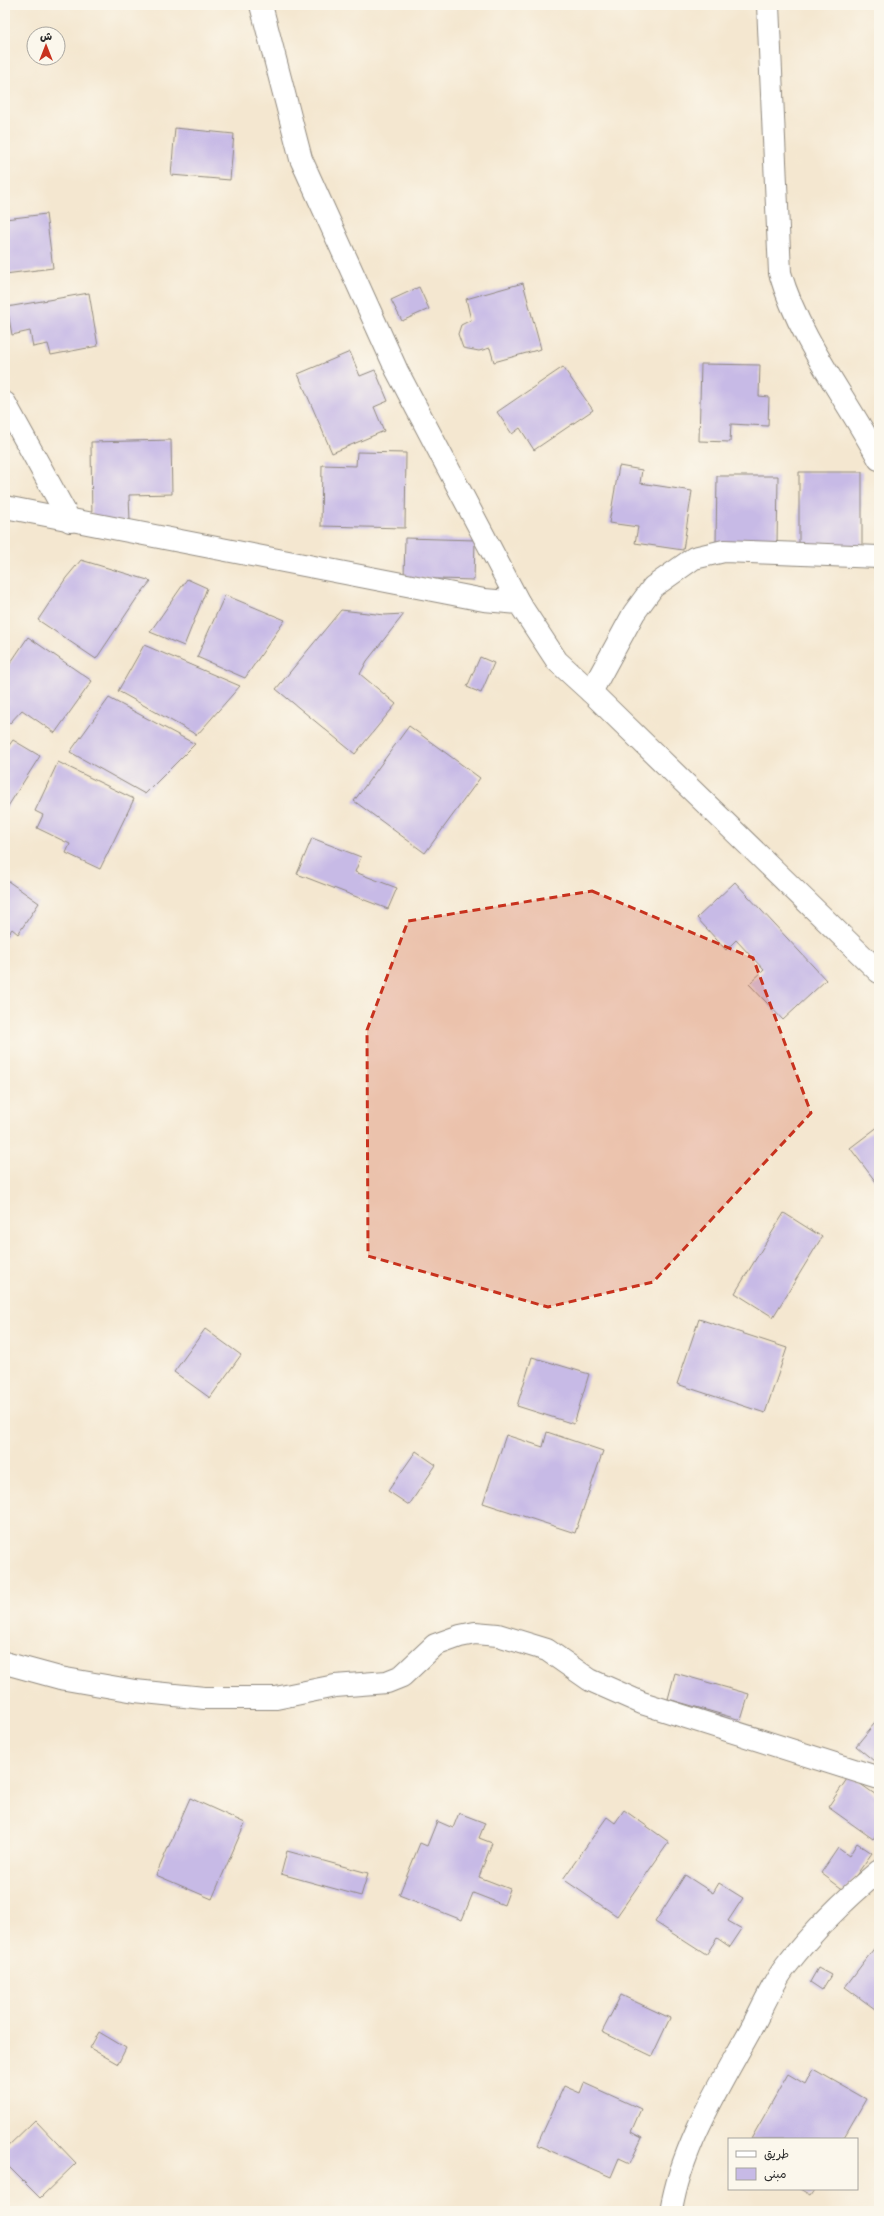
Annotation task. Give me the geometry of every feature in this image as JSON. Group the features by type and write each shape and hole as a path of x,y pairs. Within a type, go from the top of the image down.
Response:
{"street":[{"path":"261,5 302,158 397,371 519,603 557,661 591,692 879,972"},
{"path":"768,5 780,273 788,298 808,340 879,459"},
{"path":"5,403 70,521"},
{"path":"5,507 70,521 238,551 484,600 519,603"},
{"path":"591,692 634,613 653,587 694,558 724,551 879,557"},
{"path":"5,1663 60,1678 135,1691 204,1698 276,1698 335,1686 387,1682 402,1676 435,1645 460,1636 475,1633 498,1635 547,1650 590,1680 642,1703 879,1778"},
{"path":"670,2211 675,2189 698,2126 785,1967 816,1930 858,1889 879,1871"}],"highlighted area":[{"path":"592,891 753,958 811,1113 653,1282 548,1307 368,1256 367,1030 408,921"}],"building":[{"path":"175,128 234,134 230,180 171,175"},
{"path":"46,214 53,268 5,274 5,219"},
{"path":"523,283 541,349 494,362 490,348 479,351 463,348 458,334 461,325 471,320 466,299"},
{"path":"419,287 429,309 402,321 391,300"},
{"path":"89,293 98,346 51,355 48,344 33,347 30,331 12,335 7,307"},
{"path":"350,352 360,376 375,370 388,401 374,407 384,431 332,453 298,374"},
{"path":"701,364 760,365 759,396 769,397 768,426 731,424 730,442 699,441"},
{"path":"563,367 593,410 534,450 520,428 512,434 497,412"},
{"path":"171,440 172,494 129,495 130,521 92,522 91,442"},
{"path":"357,452 406,453 405,528 321,526 322,465 356,466"},
{"path":"619,466 642,470 640,483 692,491 683,550 635,543 638,527 609,523"},
{"path":"799,472 862,472 862,549 799,549"},
{"path":"717,476 778,476 777,545 716,544"},
{"path":"405,538 475,540 474,580 404,578"},
{"path":"81,560 151,581 137,598 96,659 38,620 66,578"},
{"path":"187,579 207,588 184,646 150,632"},
{"path":"225,595 285,620 245,678 197,657"},
{"path":"341,610 385,615 404,614 367,661 360,674 396,704 355,754 276,689"},
{"path":"28,637 92,681 55,733 22,710 10,723 5,720 5,671"},
{"path":"144,645 240,686 197,735 118,691"},
{"path":"480,657 494,663 481,693 467,687"},
{"path":"109,698 195,744 145,794 70,752"},
{"path":"409,726 480,778 425,853 354,801"},
{"path":"13,740 40,756 5,811 5,751"},
{"path":"58,762 134,799 100,869 66,853 70,844 37,828 43,815 35,811"},
{"path":"312,838 361,857 355,872 397,888 388,909 297,874"},
{"path":"5,879 39,903 18,934 12,929 5,939"},
{"path":"735,882 826,980 783,1020 749,984 764,970 736,940 726,950 697,918"},
{"path":"879,1126 879,1186 850,1148"},
{"path":"784,1213 822,1237 773,1317 735,1293"},
{"path":"699,1319 787,1348 765,1413 677,1384"},
{"path":"205,1329 241,1355 210,1398 174,1372"},
{"path":"532,1357 589,1374 574,1424 517,1406"},
{"path":"547,1432 603,1451 575,1533 483,1503 506,1435 543,1447"},
{"path":"416,1451 436,1465 409,1505 388,1491"},
{"path":"675,1673 749,1694 741,1720 668,1699"},
{"path":"879,1718 879,1755 874,1761 856,1746"},
{"path":"849,1776 879,1797 879,1831 873,1839 828,1807"},
{"path":"190,1798 245,1823 212,1899 156,1875"},
{"path":"624,1810 669,1842 617,1916 563,1879 607,1817 615,1823"},
{"path":"459,1813 485,1823 479,1838 492,1843 479,1877 510,1889 504,1905 473,1893 462,1920 399,1895 420,1843 427,1846 437,1821 453,1828"},
{"path":"857,1843 872,1853 845,1891 821,1873 838,1848 849,1856"},
{"path":"287,1851 368,1873 361,1896 281,1874"},
{"path":"685,1875 713,1893 719,1883 743,1898 728,1921 742,1929 730,1947 717,1938 706,1955 655,1922"},
{"path":"879,1942 879,2012 845,1987"},
{"path":"818,1968 831,1975 822,1990 810,1982"},
{"path":"621,1995 670,2018 652,2056 602,2032"},
{"path":"99,2032 126,2048 118,2064 90,2048"},
{"path":"813,2069 866,2099 844,2138 752,2138 788,2074 805,2084"},
{"path":"584,2083 641,2109 631,2132 642,2138 630,2163 619,2158 611,2177 537,2145 564,2086 580,2093"},
{"path":"35,2120 76,2163 40,2198 5,2163 5,2149"},
{"path":"803,2190 814,2190 811,2195"}]}
